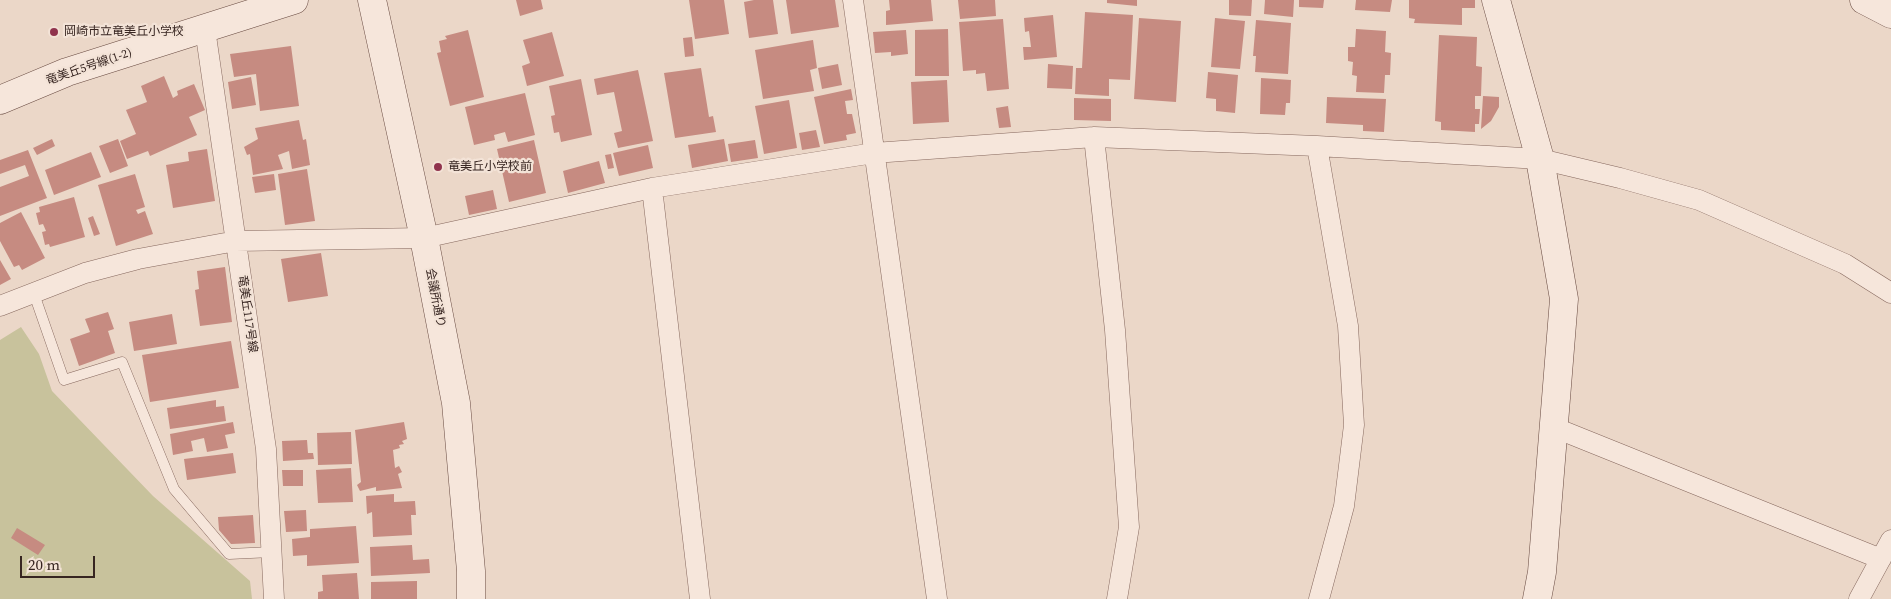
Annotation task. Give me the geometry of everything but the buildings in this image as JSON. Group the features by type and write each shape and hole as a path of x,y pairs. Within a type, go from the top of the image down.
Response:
{"street":[{"name":"竜美丘5号線(1-2)","path":"0,100 67,72 205,30 294,0"},
{"name":"会議所通り","path":"372,0 424,238 456,403 471,572 471,599"},
{"path":"853,0 937,599"},
{"path":"1496,0 1540,159 1564,300 1542,572 1537,599"},
{"path":"1864,0 1891,14"},
{"name":"竜美丘117号線","path":"205,30 266,449 274,599"},
{"path":"1094,137 1115,330 1128,527 1117,599"},
{"path":"0,306 85,273 138,259 236,241 424,238 652,188 874,153 1094,137 1317,146 1540,159 1620,178 1699,200 1845,264 1891,292"},
{"path":"1317,146 1348,326 1354,425 1344,506 1319,599"},
{"path":"652,188 700,599"},
{"path":"1553,427 1881,558"},
{"path":"1859,599 1891,540"}],"lane":[{"path":"33,292 64,380 122,362 174,489 229,554 272,552"}],"shaded area":[{"path":"21,327 39,354 52,391 153,496 250,581 252,599 0,599 0,340"}],"place":[{"name":"岡崎市立竜美丘小学校","path":"54,32"},
{"name":"竜美丘小学校前","path":"438,167"}]}
